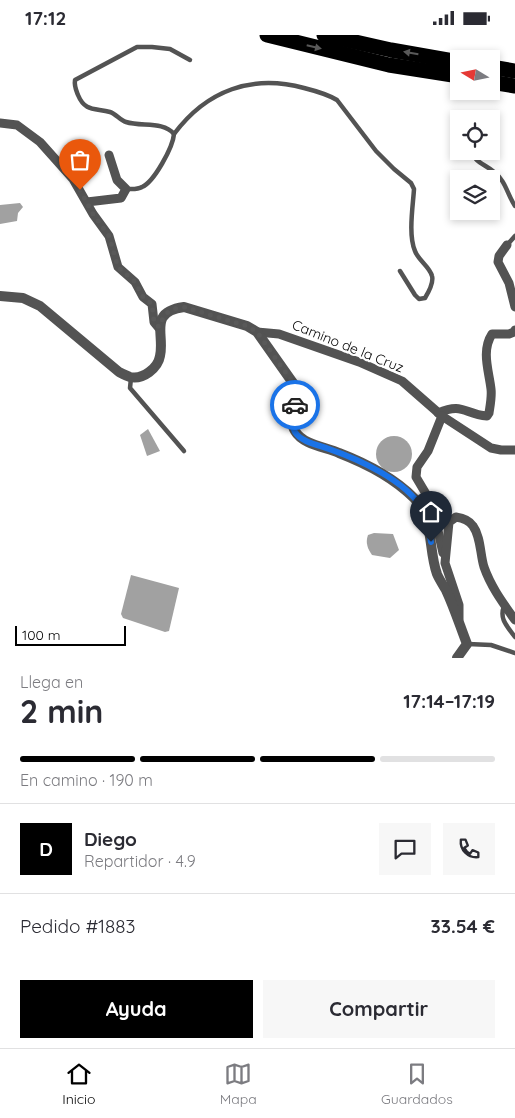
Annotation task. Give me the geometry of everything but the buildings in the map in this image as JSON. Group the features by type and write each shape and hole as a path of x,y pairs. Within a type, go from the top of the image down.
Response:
{"highway":[{"path":"267,35 389,65 450,75"},
{"path":"324,35 450,60"},
{"path":"500,68 515,71"},
{"path":"500,84 515,86"}],"street":[{"path":"0,123 17,125 40,142 73,179 93,214 109,236 118,267 135,282 143,297 152,304 154,322 159,327 161,355 156,366 148,373 131,377 120,372 40,306 23,298 0,296"},
{"path":"87,202 121,198 126,189 118,180 109,155"},
{"path":"507,245 499,256 498,262 509,283 515,307"},
{"name":"Camino de la Cruz","path":"159,327 164,315 173,309 184,307 247,326 257,332 279,334 359,362 402,381 440,415 491,448 500,451 515,450"},
{"path":"257,332 293,383 296,392 292,420 295,432 306,441 339,453 395,482 415,498 423,510 437,574 446,591 467,644 458,658"},
{"path":"459,622 459,605 445,563 432,504 416,477 417,467 428,451 440,415 448,409 457,407 487,416 489,413 491,391 487,366 488,341 492,334 513,333"},
{"path":"445,563 449,522 456,517 464,519 472,525 477,534 484,567 494,591 515,620"}],"lane":[{"path":"174,134 165,127 137,124 125,121 111,113 92,110 81,103 74,85 75,80 137,47 170,49 190,60"},
{"path":"126,189 136,190 149,183 170,151 174,134 184,120 210,99 248,84 285,83 329,95 337,100 376,151 411,183 414,189 412,239 414,250 419,260 432,274 429,292 425,298 419,299 415,295 400,271"},
{"path":"476,160 494,171 503,180 515,206"},
{"path":"507,245 515,236"},
{"path":"131,377 130,388 184,451"},
{"path":"504,605 501,613 503,619 515,637"},
{"path":"467,644 491,645 515,653"}],"shaded area":[{"path":"20,203 23,207 18,213 17,221 0,224 0,205"},
{"path":"148,429 160,451 147,456 140,435"},
{"path":"394,436 406,442 412,454 406,466 394,472 382,466 376,454 382,442"},
{"path":"374,533 393,534 399,550 390,558 372,555 367,541 368,535"},
{"path":"131,575 179,588 169,631 165,632 123,618 121,614"}],"way so far":[{"path":"80,190 93,214 109,236 118,267 135,282 143,297 152,304 154,322 159,327 164,315 173,309 184,307 247,326 257,332 293,383 296,392 295,405"}],"route":[{"path":"295,405 292,420 295,432 306,441 339,453 371,468 395,482 415,498 423,510 431,542"}]}
